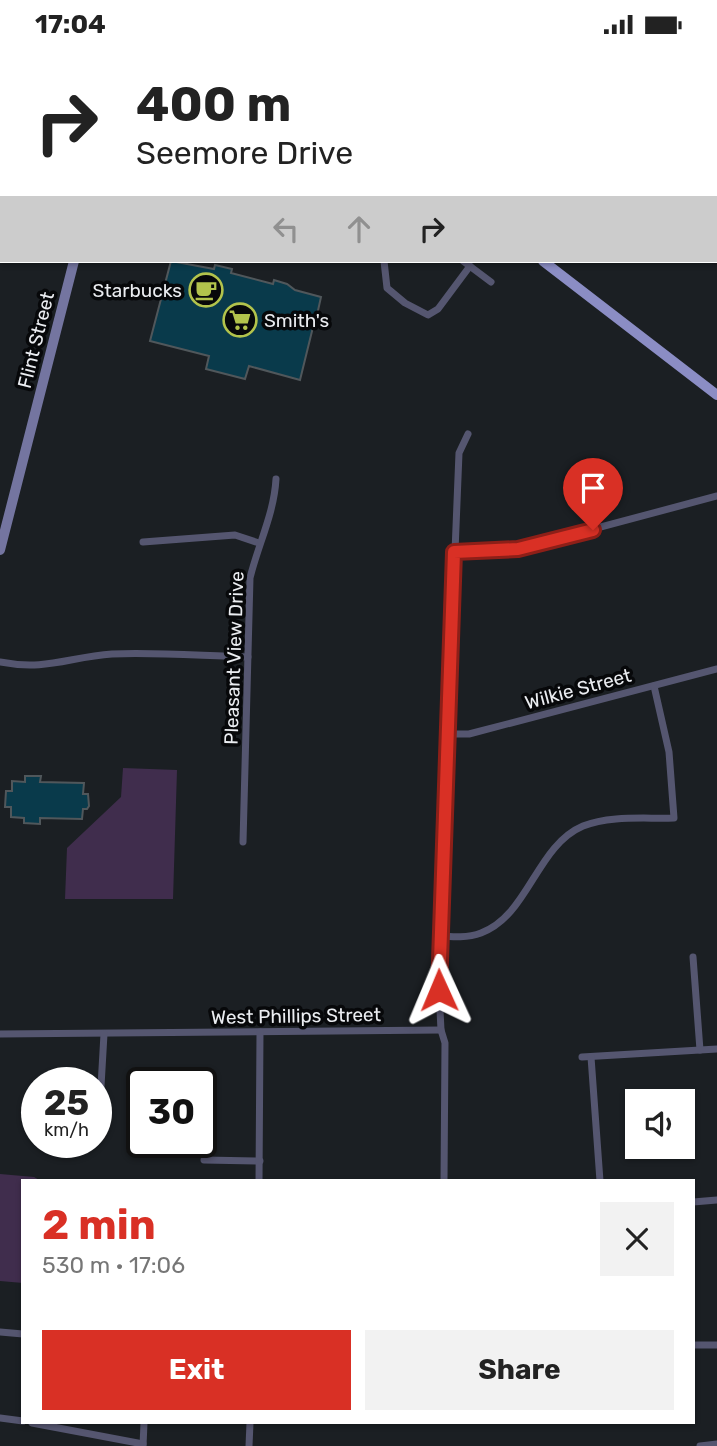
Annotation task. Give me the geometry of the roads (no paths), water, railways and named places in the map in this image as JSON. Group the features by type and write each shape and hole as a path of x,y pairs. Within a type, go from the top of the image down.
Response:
{"main road":[{"path":"546,263 717,395"}],"street":[{"name":"Flint Street","path":"0,550 73,263"},
{"path":"384,263 385,282 399,298 428,315 438,309 467,263 491,282"},
{"path":"444,1179 445,1043 441,1030 439,936 458,453 468,433"},
{"name":"Pleasant View Drive","path":"243,842 250,578 258,543 275,498 276,479"},
{"path":"454,552 518,549 717,496"},
{"path":"144,543 234,535 258,543"},
{"path":"0,662 45,666 112,654 248,657"},
{"name":"Wilkie Street","path":"447,734 469,734 717,669"},
{"path":"439,936 466,937 481,934 494,927 509,913 555,847 582,826 600,820 674,818 669,752 654,685"},
{"path":"693,957 700,1050"},
{"name":"West Phillips Street","path":"0,1034 441,1030"},
{"path":"259,1179 260,1032"},
{"path":"102,1067 104,1034"},
{"path":"600,1179 587,1057 717,1049"},
{"path":"204,1160 260,1161"},
{"path":"695,1202 717,1200"},
{"path":"0,1332 21,1334"},
{"path":"695,1345 717,1345"},
{"path":"0,1418 21,1421"},
{"path":"37,1424 143,1445 144,1424"},
{"path":"250,1424 250,1446"},
{"path":"700,1446 717,1444"}],"place":[{"name":"Starbucks","path":"206,290"},
{"name":"Smith's","path":"240,320"}]}
